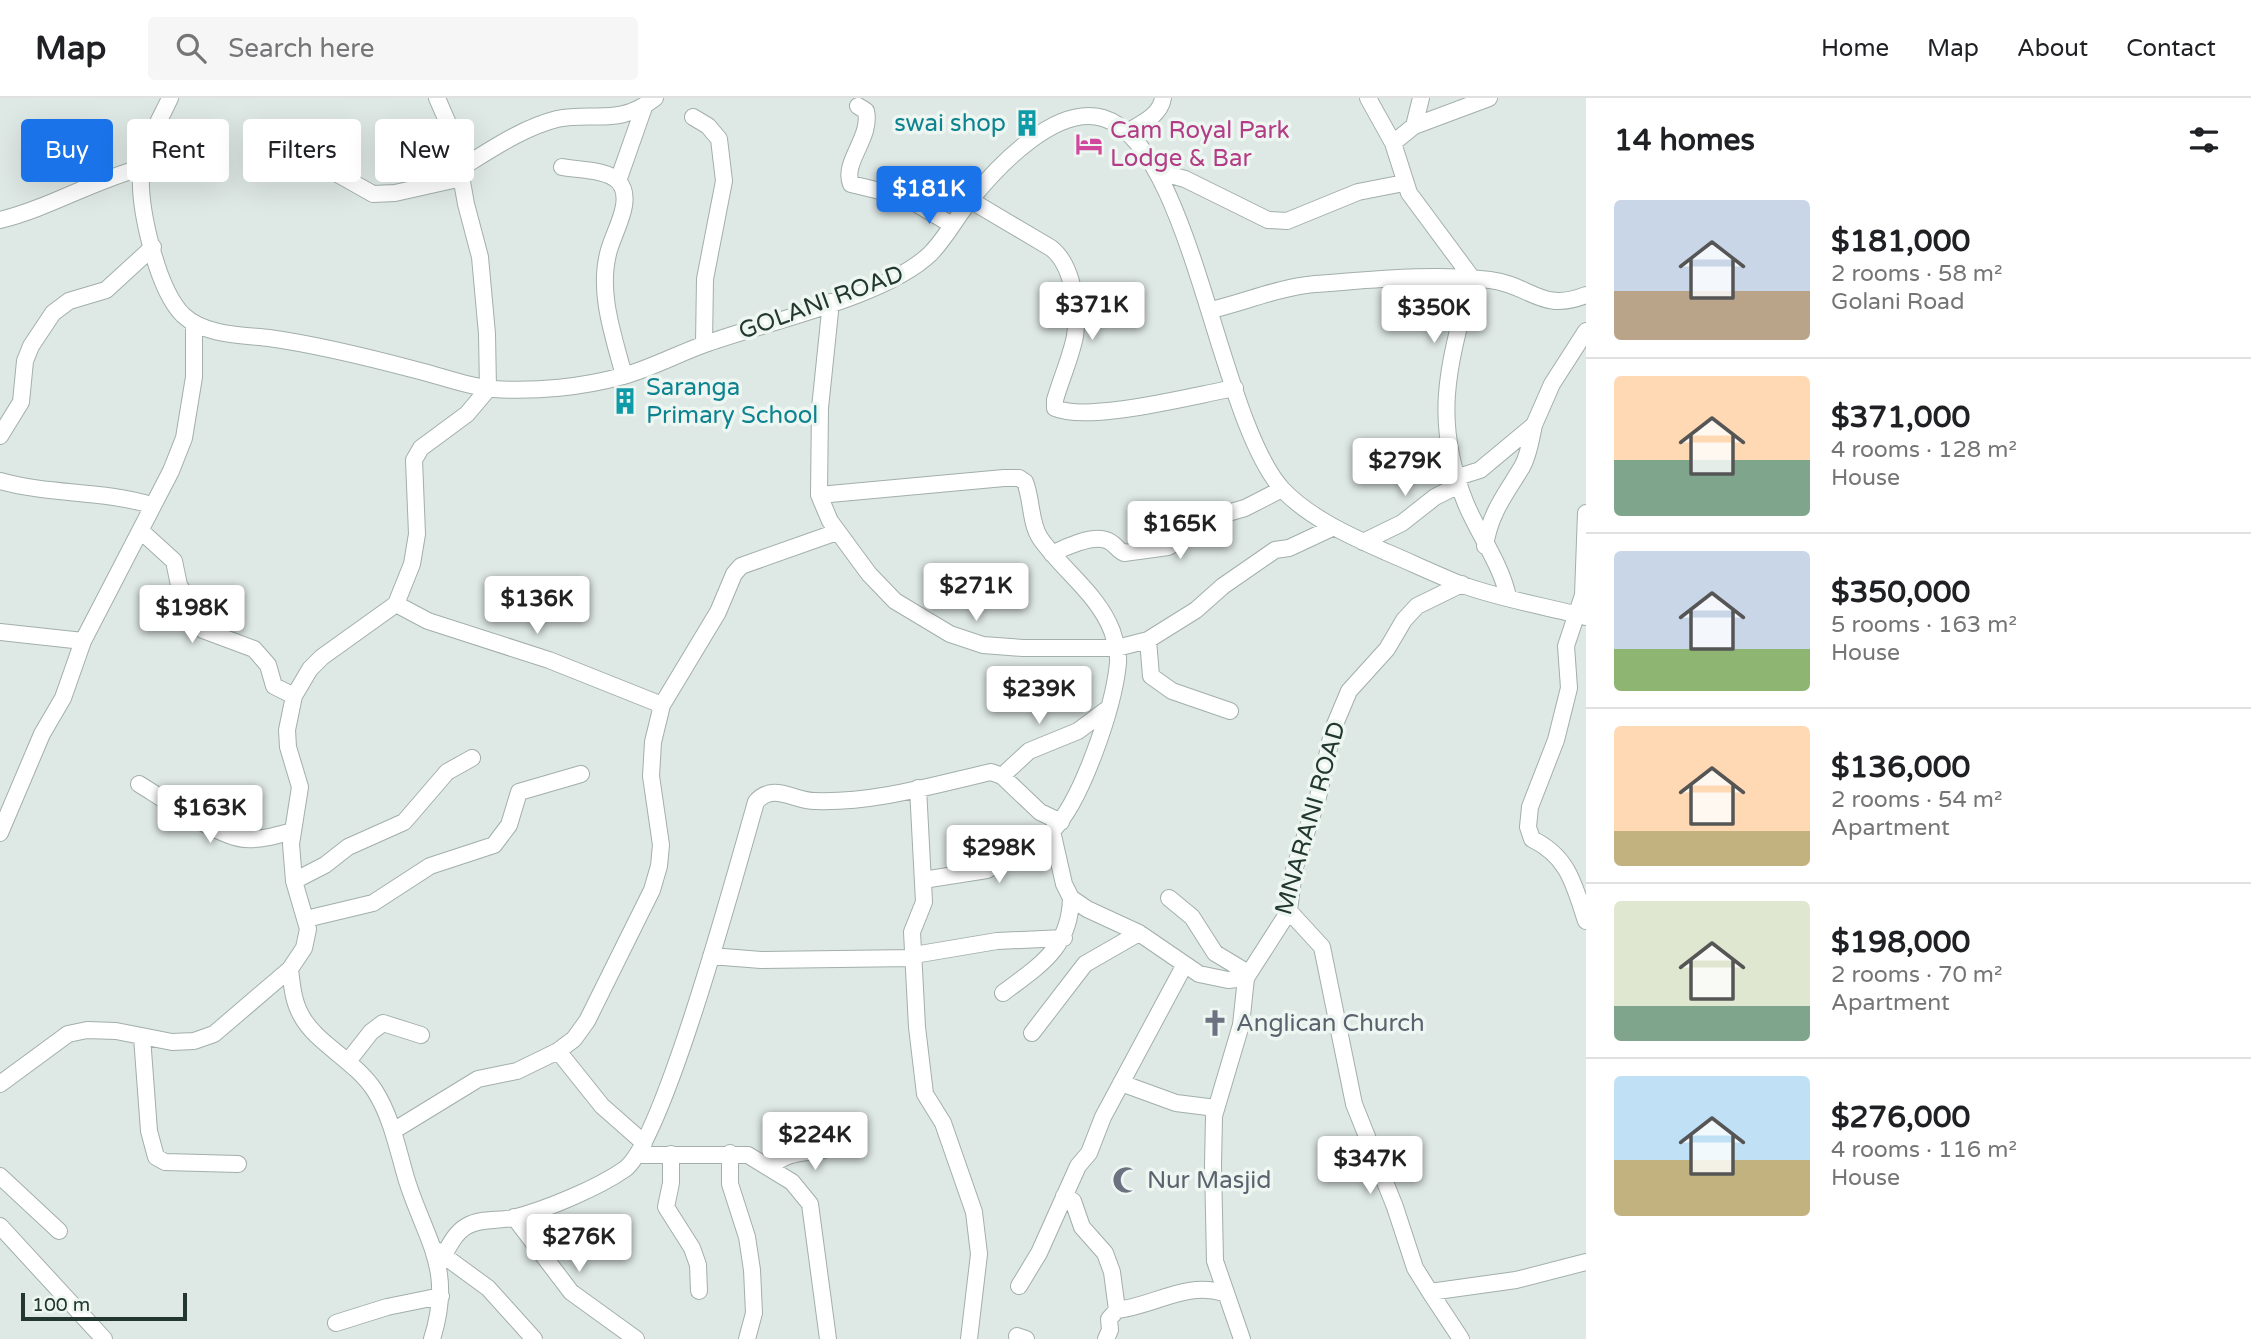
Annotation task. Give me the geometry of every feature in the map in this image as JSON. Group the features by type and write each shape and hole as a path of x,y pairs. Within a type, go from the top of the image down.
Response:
{"street":[{"path":"161,119 170,98"},
{"path":"437,98 446,119"},
{"path":"1127,132 1153,116 1162,106 1163,98"},
{"path":"1368,98 1393,143 1404,183 1472,278"},
{"path":"1414,126 1421,98"},
{"path":"1393,143 1414,126 1489,98"},
{"path":"474,164 515,137 555,120 607,119 650,103"},
{"path":"624,376 605,294 608,252 624,201 618,181 650,103"},
{"path":"858,106 866,111 868,121 860,149 850,167 851,184 905,197 952,225"},
{"name":"GOLANI ROAD","path":"194,324 221,332 326,346 488,388 531,390 624,376 704,344 905,275 934,251 970,200 1024,143 1060,122 1083,116 1104,118 1127,132 1156,171 1211,310 1255,445 1282,489 1334,527 1462,584 1582,616"},
{"path":"693,117 708,126 719,139 724,181 705,279 704,344"},
{"path":"562,167 607,175 618,181"},
{"path":"1156,171 1185,179 1268,220 1287,221 1359,192 1404,183"},
{"path":"0,220 127,172"},
{"path":"0,833 42,734 63,698 83,641 141,531 151,505 171,471 184,438 194,377 194,324 176,307 166,290 144,212 142,182"},
{"path":"352,182 373,194 395,193 431,182"},
{"path":"0,1084 68,1034 87,1030 116,1031 183,1041 214,1034 290,969 304,948 308,929 294,881 293,831 300,787 288,747 287,730 294,696 310,669 322,657 396,604 412,564 417,534 415,460 421,448 467,414 488,388 484,294 463,182"},
{"path":"970,200 1051,248 1061,256 1065,265 1076,319 1075,337 1055,400 1055,408 1077,414 1107,412 1235,388"},
{"path":"0,436 21,402 25,361 46,321 69,301 106,290 153,247"},
{"path":"1472,278 1452,346 1444,405 1447,438 1459,481 1485,546 1502,572 1508,597"},
{"path":"1211,310 1315,284 1472,278 1515,286 1545,302 1565,301 1586,295"},
{"path":"831,302 820,408 819,495 837,532 869,574 895,601 950,634 983,645 1023,648 1116,648 1148,640 1195,610 1223,586 1275,550 1289,548 1334,527"},
{"path":"1485,546 1489,522 1503,494 1522,467 1534,425 1552,384 1586,331"},
{"path":"1363,542 1402,523 1435,497 1480,470 1534,425"},
{"path":"819,495 1019,478 1025,481 1038,535 1101,608 1116,648 1118,662 1091,762 1057,827 987,870 923,880"},
{"path":"0,481 42,491 93,492 151,505"},
{"path":"1052,554 1072,545 1099,539 1108,540 1124,553 1168,547 1185,538 1207,519 1245,508 1282,489"},
{"path":"1586,513 1582,616 1570,624 1566,646 1569,688 1548,764 1536,786 1528,827 1532,839 1551,848 1562,860 1586,921"},
{"path":"141,531 174,561 179,584 196,622 203,630 254,649 268,665 274,686 294,696"},
{"path":"393,1131 478,1079 517,1070 558,1051 574,1039 587,1021 652,890 661,845 651,776 653,742 662,705 702,642 734,574 741,566 837,532"},
{"name":"MNARANI ROAD","path":"1242,1339 1215,1261 1213,1166 1216,1108 1241,1026 1247,975 1289,911 1294,870 1318,797 1333,729 1349,691 1387,649 1404,620 1417,606 1462,584"},
{"path":"396,604 428,621 549,660 662,705"},
{"path":"0,632 83,641"},
{"path":"1148,640 1151,676 1160,685 1230,711"},
{"path":"1002,776 1029,751 1078,731 1106,710"},
{"path":"294,881 325,865 348,847 404,822 447,772 472,758"},
{"path":"440,1252 473,1223 514,1217 610,1178 642,1149 711,956 756,802 761,796 777,791 814,801 852,800 918,789 990,772 1002,776 1057,827 1064,884 1071,898 1087,909 1139,933 1184,966 1214,978 1247,975"},
{"path":"306,919 373,903 430,866 494,845 509,825 519,792 581,774"},
{"path":"139,784 185,812 242,839 263,838 293,831"},
{"path":"918,789 925,902 912,932 922,1084 929,1102 943,1123 968,1191 977,1231 979,1254 969,1339"},
{"path":"1003,993 1040,967 1064,938 1070,921 1071,898"},
{"path":"1169,898 1192,917 1215,953 1247,975"},
{"path":"1289,911 1322,947 1354,1104 1395,1207 1415,1268 1461,1339"},
{"path":"1032,1032 1085,964 1139,933"},
{"path":"711,956 761,960 914,956 1006,940 1064,938"},
{"path":"1019,1286 1039,1253 1078,1166 1089,1153 1102,1117 1184,966"},
{"path":"290,969 295,1002 302,1018 349,1060 376,1092 393,1131 410,1189 440,1252 441,1296 432,1339"},
{"path":"349,1060 371,1032 383,1023 421,1035"},
{"path":"142,1037 149,1132 156,1157 165,1162 238,1164"},
{"path":"558,1051 642,1149 671,1154 748,1155 792,1182 810,1204 828,1339"},
{"path":"1121,1083 1176,1103 1216,1108"},
{"path":"769,1168 789,1153 820,1153 842,1143"},
{"path":"730,1153 730,1184 747,1237 752,1270 754,1313 747,1339"},
{"path":"671,1154 671,1183 666,1208 692,1248 698,1265 699,1291"},
{"path":"0,1177 60,1231"},
{"path":"1064,1196 1073,1201 1082,1227 1105,1253 1112,1272 1117,1310 1110,1319 1110,1331 1105,1339"},
{"path":"514,1217 571,1292 636,1339"},
{"path":"0,1226 104,1339"},
{"path":"440,1252 488,1288 534,1339"},
{"path":"1430,1292 1495,1284 1586,1262"},
{"path":"1117,1310 1135,1308 1198,1288 1224,1293"},
{"path":"336,1323 387,1307 441,1296"}],"place":[{"name":"swai shop","path":"1027,123"},
{"name":"Cam Royal Park Lodge & Bar","path":"1089,144"},
{"name":"Saranga Primary School","path":"625,401"},
{"name":"Anglican Church","path":"1215,1023"},
{"name":"Nur Masjid","path":"1126,1180"}]}
